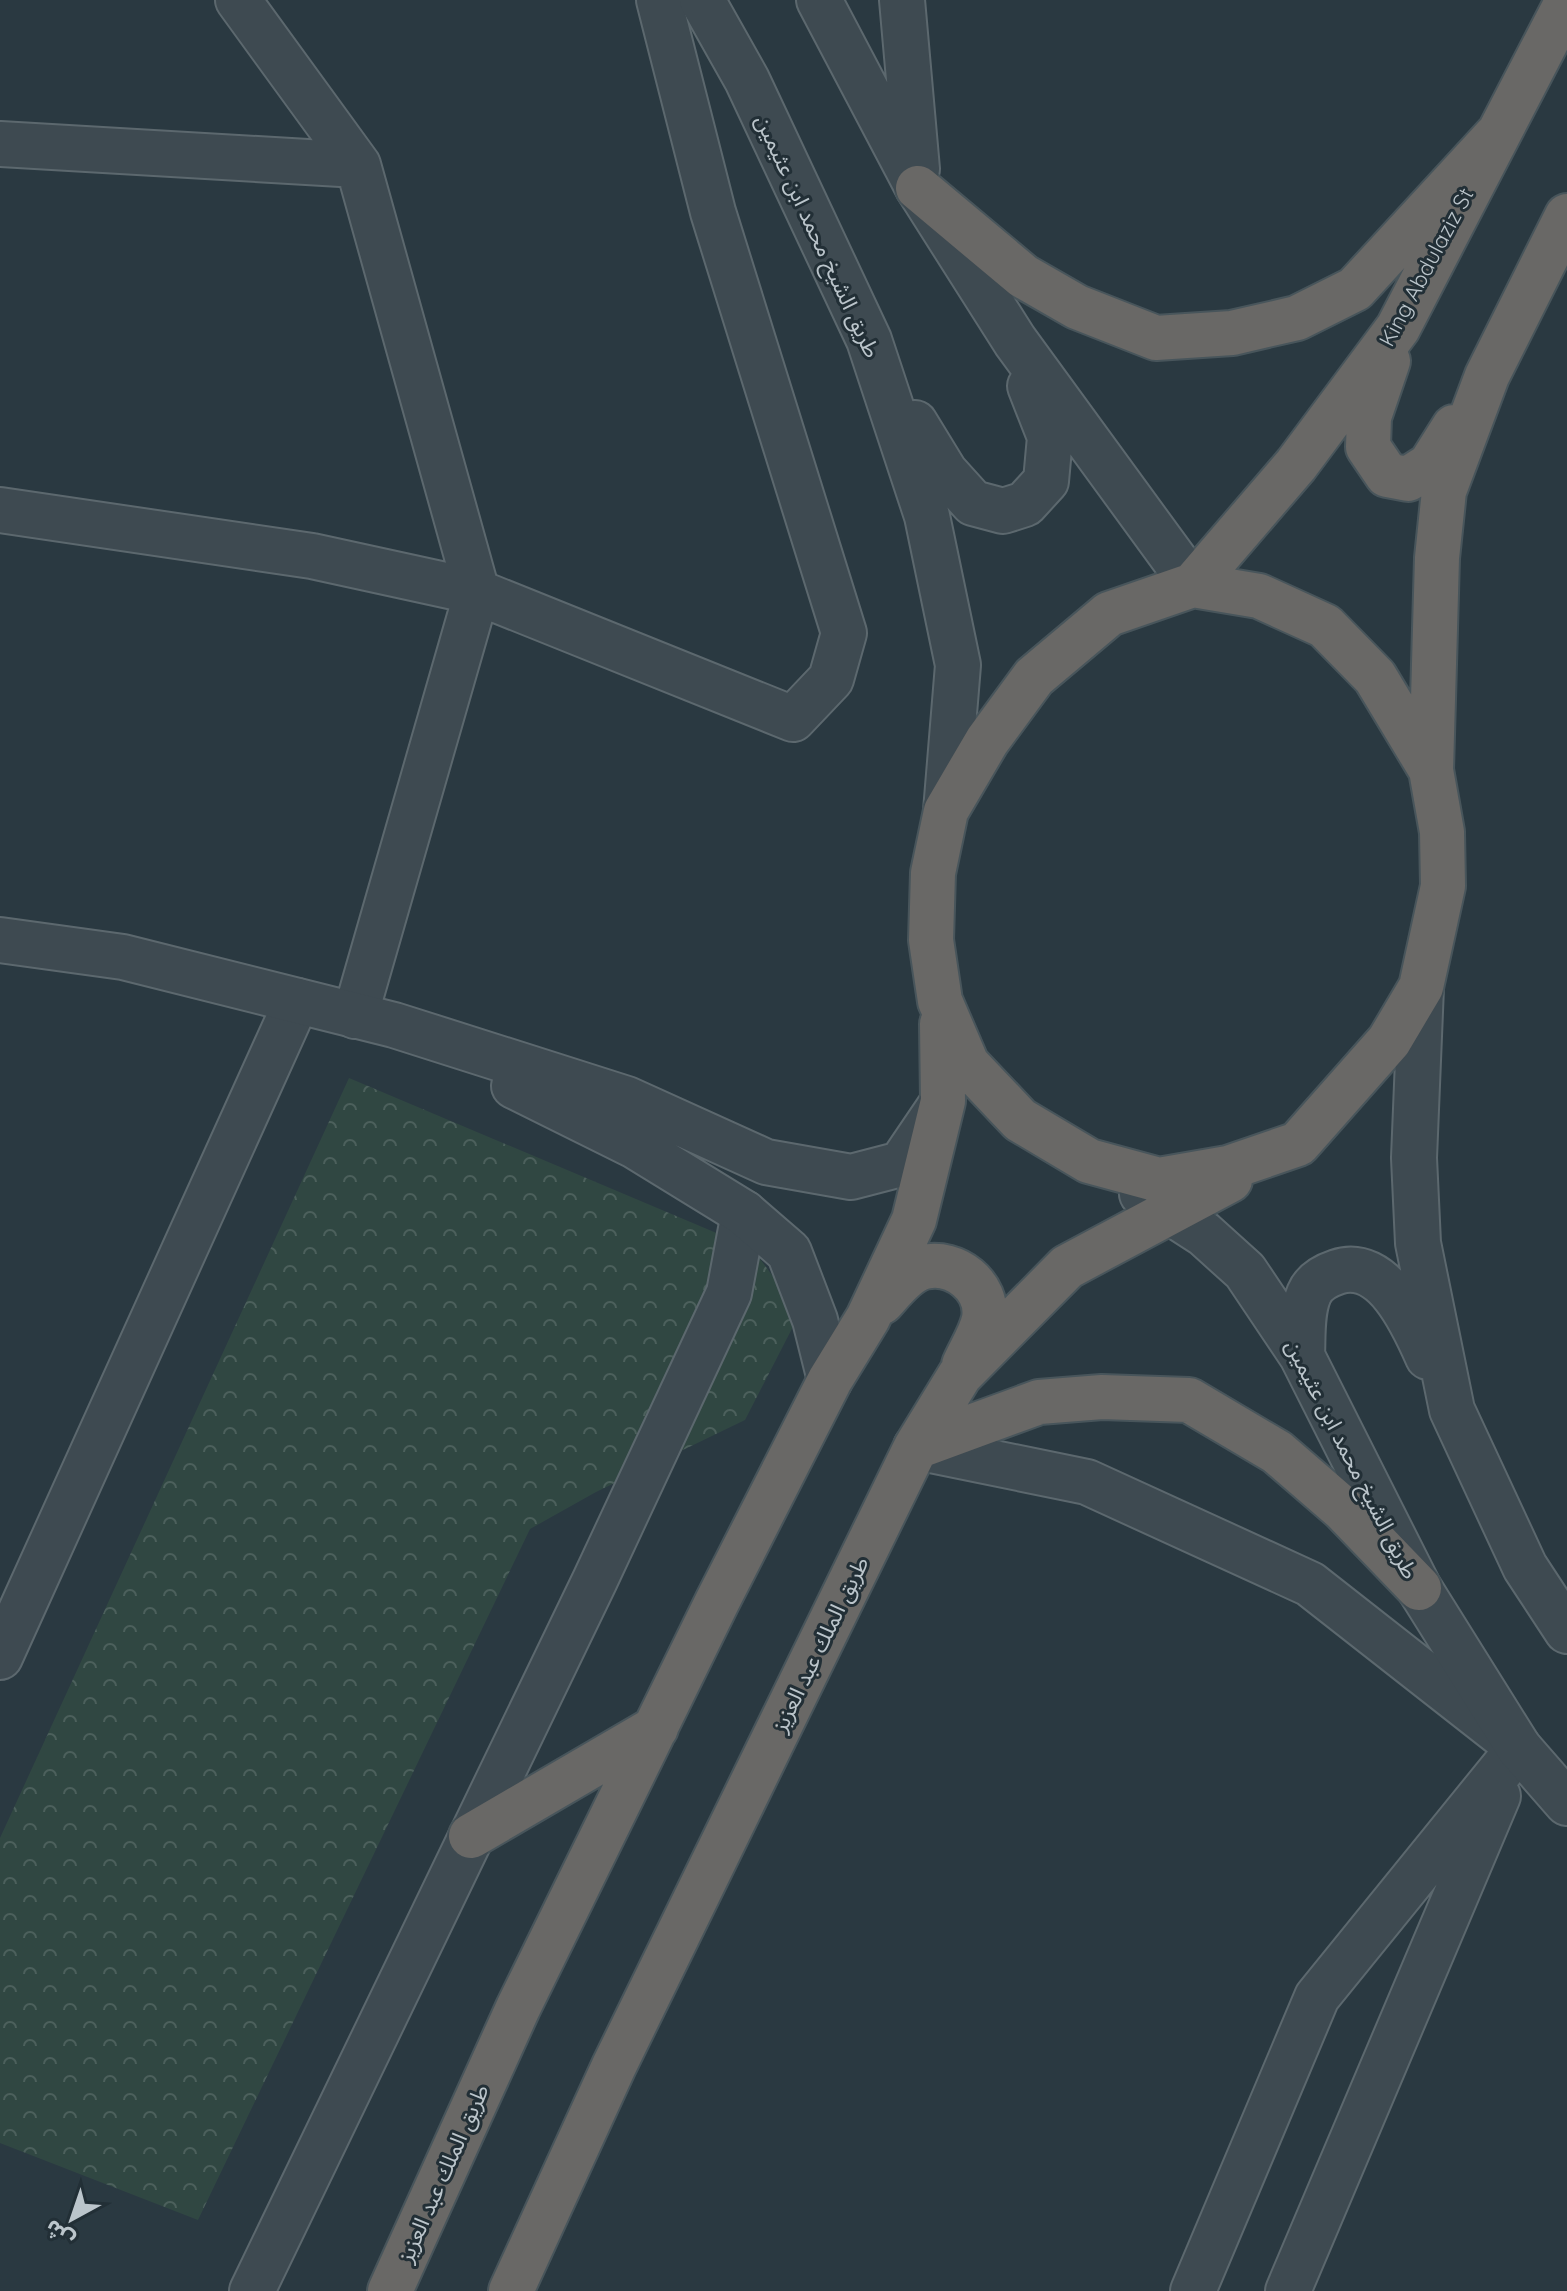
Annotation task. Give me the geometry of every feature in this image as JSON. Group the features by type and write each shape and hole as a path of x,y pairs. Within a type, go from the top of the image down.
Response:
{"highway":[{"name":"King Abdulaziz St","path":"1193,585 1296,465 1398,328 1567,2"},
{"path":"918,188 1023,276 1077,307 1156,338 1232,333 1297,318 1355,289 1496,136"},
{"path":"1431,770 1375,677 1325,626 1259,596 1193,585 1109,614 1034,677 987,741 946,811 933,873 931,940 942,1005 967,1064 1020,1120 1089,1161 1159,1180 1228,1168 1298,1144 1389,1041 1421,987 1443,886 1442,832 1431,770 1437,558 1444,491 1487,376 1567,216"},
{"path":"1398,328 1369,417 1368,447 1387,475 1408,479 1430,465 1487,376"},
{"name":"طريق الملك عبد العزيز","path":"390,2291 518,2008 830,1380 868,1318 914,1220 943,1101 942,1005"},
{"name":"طريق الملك عبد العزيز","path":"511,2291 621,2051 916,1447 960,1375 1067,1267 1298,1144"},
{"path":"868,1318 899,1283 922,1267 944,1265 970,1277 982,1301 984,1319 960,1375"},
{"path":"916,1447 1039,1402 1102,1397 1189,1400 1277,1452 1343,1509 1419,1588"},
{"path":"471,1836 656,1728"}],"street":[{"path":"238,0 358,165 477,592 374,1021"},
{"path":"0,510 312,556 477,592 793,719 831,679 844,633 713,212 659,0"},
{"name":"طريق الشيخ محمد ابن عثيمين","path":"702,0 747,80 869,340 927,516 958,665 946,811"},
{"path":"819,0 918,188 1008,330 1193,585"},
{"path":"902,0 918,188"},
{"path":"0,144 358,165"},
{"path":"869,340 945,472 973,503 1003,511 1025,504 1046,481 1050,437 1008,330"},
{"path":"0,940 123,957 374,1021 627,1099 766,1162 851,1177 901,1164 943,1101"},
{"path":"1421,987 1414,1158 1418,1243 1452,1410"},
{"path":"0,1657 297,1001"},
{"path":"374,1021 635,1146 744,1213 789,1252 815,1320 830,1380"},
{"name":"طريق الشيخ محمد ابن عثيمين","path":"1089,1161 1204,1234 1245,1271 1302,1356 1419,1588 1519,1748 1567,1803"},
{"path":"261,2284 729,1293 744,1213"},
{"path":"1302,1356 1309,1293 1320,1279 1340,1270 1360,1269 1374,1275 1399,1305 1420,1338 1525,1567 1567,1631"},
{"path":"916,1447 1087,1482 1310,1584 1519,1748"},
{"path":"1193,2291 1317,1997 1519,1748"},
{"path":"1288,2291 1519,1748"}],"green space":[{"path":"349,1078 752,1248 800,1313 745,1420 596,1492 530,1529 198,2220 0,2143 0,1838"}]}
